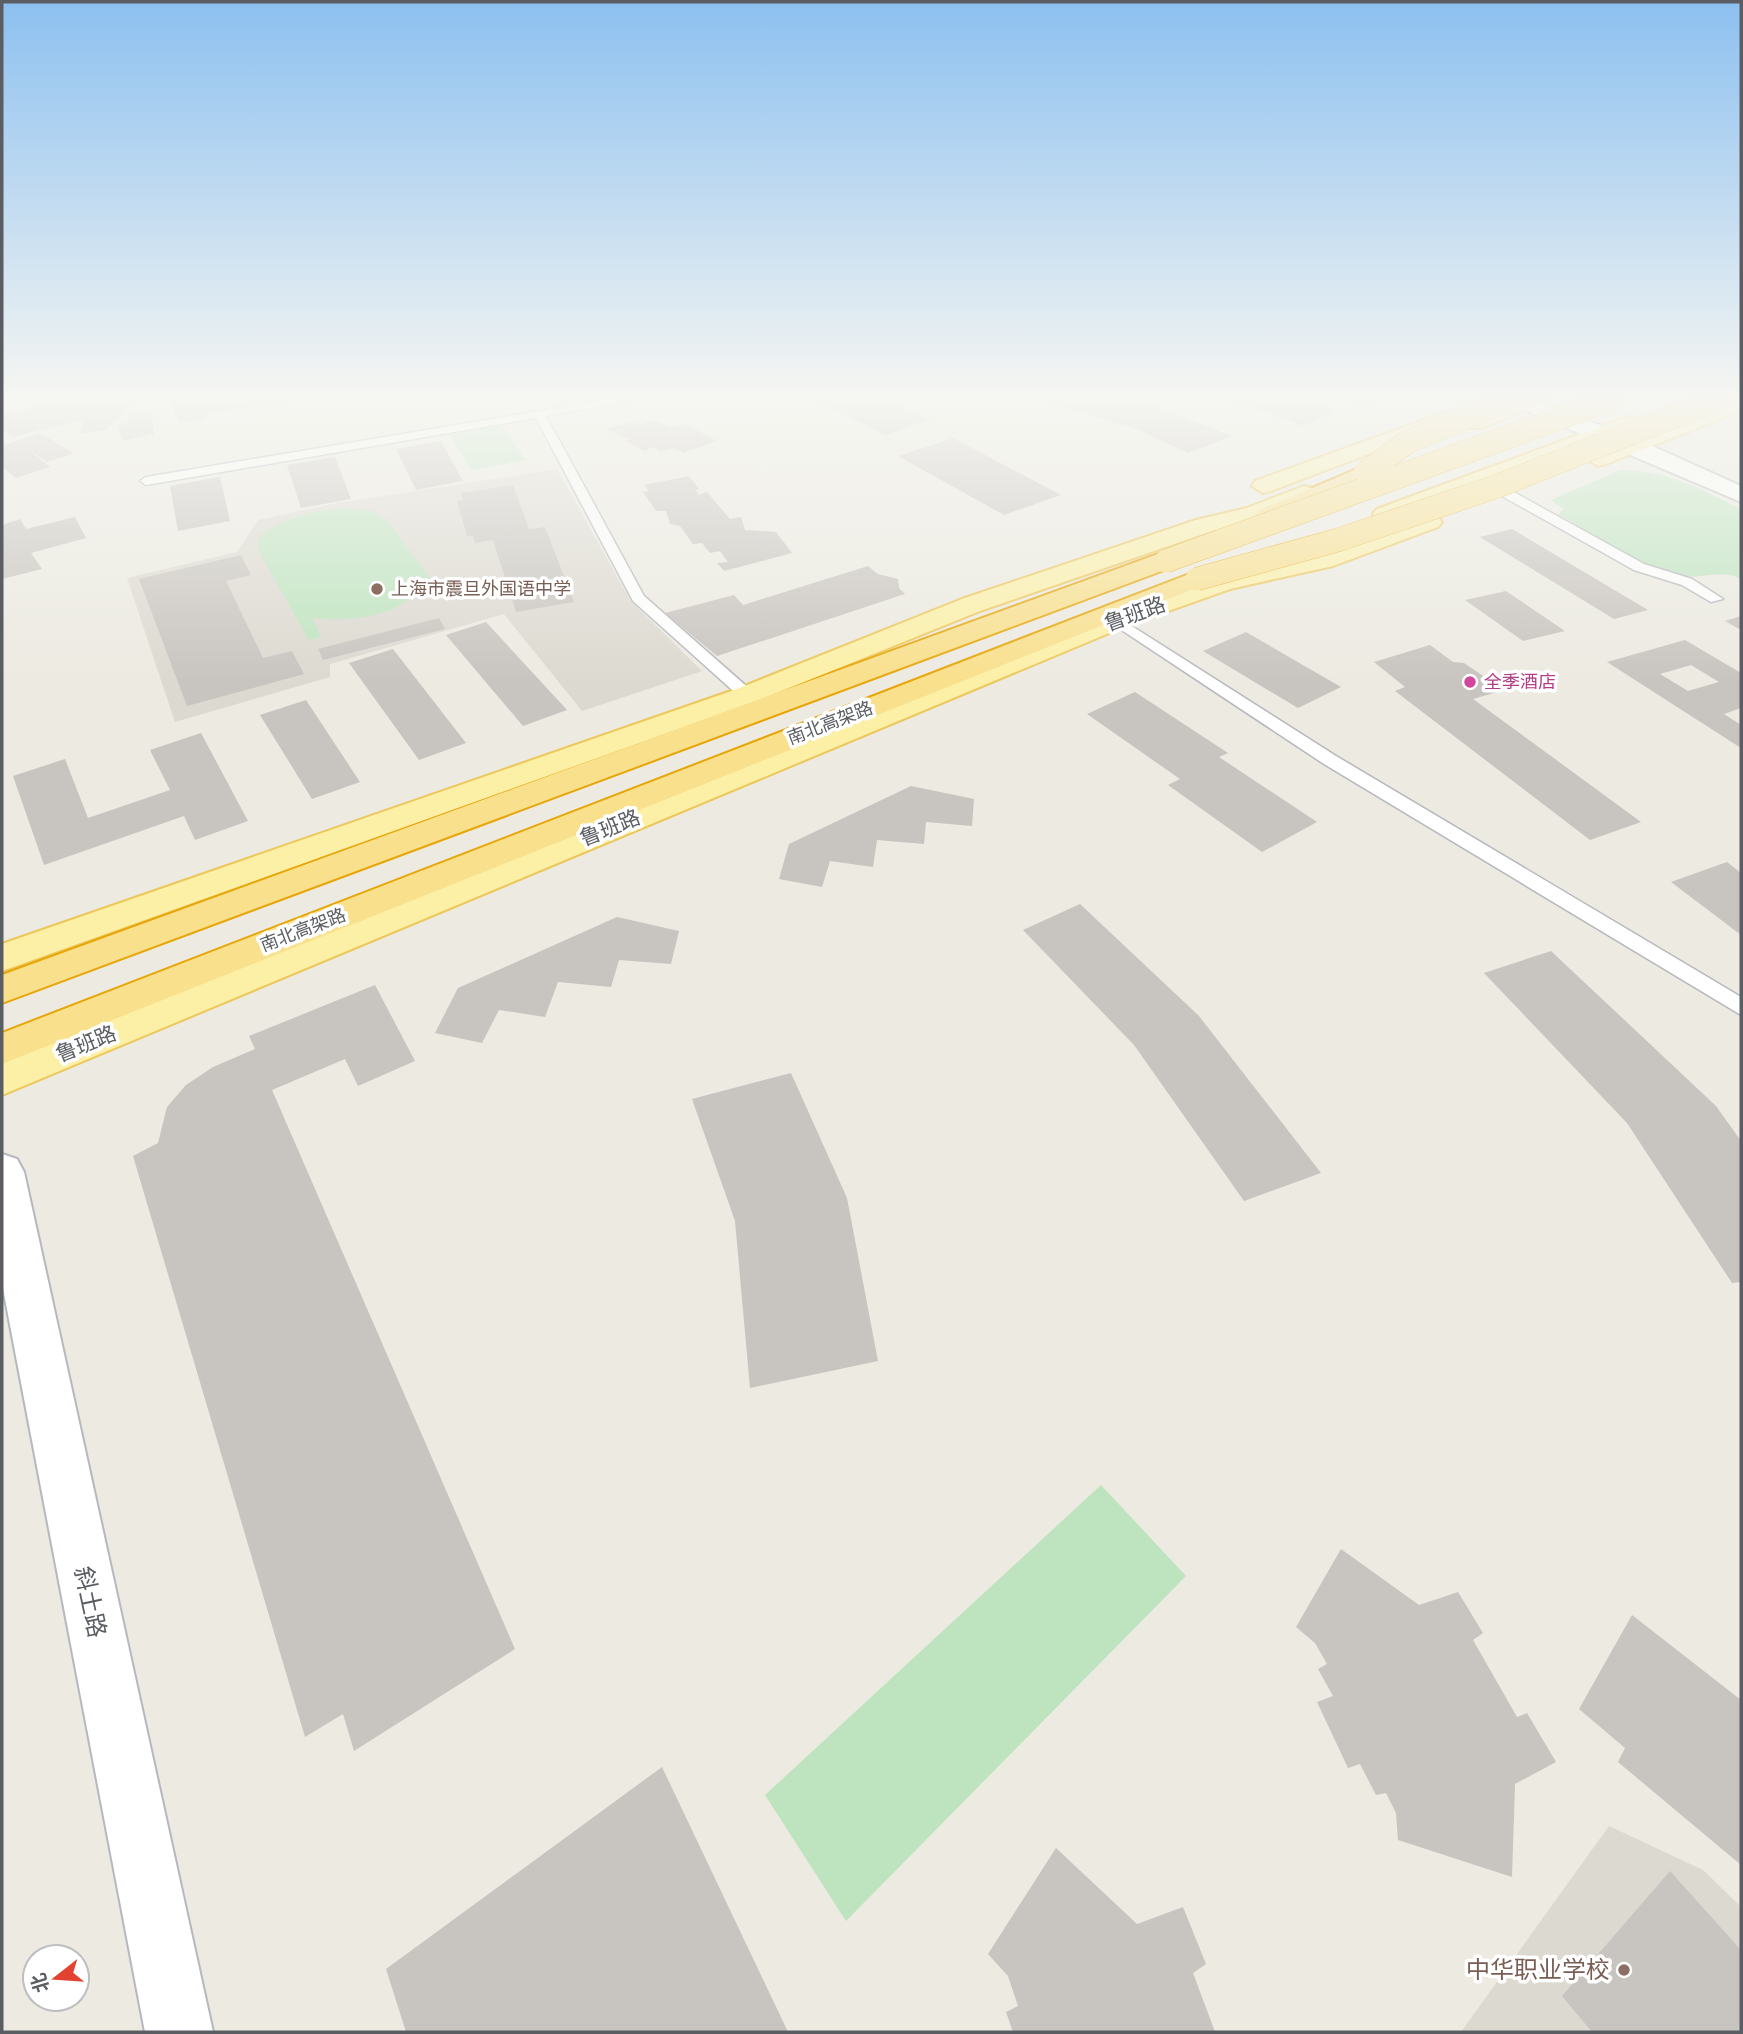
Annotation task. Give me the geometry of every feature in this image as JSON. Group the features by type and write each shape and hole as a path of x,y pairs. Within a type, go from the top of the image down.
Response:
{"highway":[{"path":"1166,561 1317,494"},
{"name":"南北高架路","path":"2,989 1351,494"},
{"name":"南北高架路","path":"2,1049 1209,581 1425,494"},
{"path":"1209,581 1476,494"}],"main road":[{"path":"1205,525 1222,501 1240,494"},
{"path":"2,958 747,695 971,605 1205,525 1254,514 1301,494"},
{"name":"鲁班路","path":"2,1079 1209,581 1439,494"},
{"name":"鲁班路","path":"1209,581 1324,561 1504,494"},
{"name":"斜土路","path":"2,1172 178,2032"}],"lane":[{"path":"582,494 638,598 747,695"},
{"path":"1508,494 1639,568 1687,582 1716,599"},
{"path":"1116,620 1331,760 1741,1007"}],"shaded area":[{"name":"上海市震旦外国语中学","path":"398,494 571,494 630,600 702,671 582,711 504,614 330,664 330,677 175,722 127,578 237,552 258,520"},
{"name":"中华职业学校","path":"1609,1826 1703,1870 1741,1907 1741,2032 1461,2032"}],"green space":[{"path":"1565,494 1709,494 1741,509 1741,579 1726,574 1678,576 1647,566 1558,514 1564,509 1551,500"},
{"path":"350,508 373,511 386,519 437,588 427,591 422,586 400,605 372,616 312,618 321,637 309,640 258,550 258,539 289,519 325,510"},
{"path":"1101,1485 1186,1576 846,1921 765,1795"}],"building":[{"path":"171,494 224,494 230,521 178,531"},
{"path":"296,494 349,494 351,499 301,508"},
{"path":"461,494 516,494 529,529 545,527 574,602 516,612 493,540 475,543 473,536 467,536 457,501 463,500"},
{"path":"644,494 709,494 730,519 741,517 745,530 776,532 792,553 724,571 717,563 728,562 720,551 710,553 702,543 693,544 680,526 670,524 666,511 656,511"},
{"path":"966,494 1061,495 1004,515"},
{"path":"75,517 86,538 31,553 42,569 2,579 2,525 20,519 26,529"},
{"path":"1512,529 1648,610 1614,619 1480,537"},
{"path":"241,555 251,575 226,581 263,658 292,651 304,674 187,706 139,579"},
{"path":"868,566 878,574 898,579 899,588 905,594 717,656 665,613 734,595 743,605"},
{"path":"1506,591 1565,631 1523,641 1465,600"},
{"path":"1741,616 1741,630 1725,621"},
{"path":"439,618 445,629 323,660 318,649"},
{"path":"486,622 567,710 523,726 446,635"},
{"path":"1246,632 1341,687 1298,708 1203,651"},
{"path":"1685,640 1741,673 1741,708 1724,714 1741,725 1741,748 1607,662","holes":["1691,665 1719,682 1688,691 1660,674"]},
{"path":"1430,645 1453,662 1464,663 1504,690 1473,699 1641,822 1590,840 1395,691 1405,687 1374,662"},
{"path":"393,649 466,743 419,760 349,663"},
{"path":"1135,692 1228,753 1219,757 1317,822 1262,852 1168,785 1180,779 1087,714"},
{"path":"306,700 360,782 312,799 260,715"},
{"path":"201,733 248,821 195,840 184,816 44,865 13,776 65,759 88,818 170,790 150,750"},
{"path":"911,786 974,799 972,826 926,822 924,844 877,840 873,867 830,861 822,887 779,879 789,844"},
{"path":"1727,862 1741,873 1741,935 1671,882"},
{"path":"1080,904 1199,1016 1321,1173 1244,1201 1134,1045 1023,930"},
{"path":"617,917 679,931 671,964 619,960 611,987 558,982 545,1017 499,1010 482,1043 435,1033 458,988"},
{"path":"1551,951 1716,1106 1741,1141 1741,1282 1732,1283 1627,1123 1484,973"},
{"path":"375,985 415,1061 358,1086 345,1059 272,1090 515,1649 354,1751 343,1714 305,1737 133,1156 158,1143 167,1107 186,1085 213,1067 255,1049 249,1036"},
{"path":"791,1073 847,1198 878,1361 750,1388 735,1221 692,1099"},
{"path":"1341,1549 1419,1605 1458,1592 1483,1633 1473,1640 1517,1717 1527,1713 1556,1762 1515,1784 1512,1877 1398,1840 1396,1813 1386,1793 1376,1795 1360,1764 1348,1768 1317,1702 1333,1696 1318,1669 1327,1664 1315,1643 1296,1627"},
{"path":"1632,1615 1741,1700 1741,1865 1618,1762 1625,1748 1579,1709"},
{"path":"662,1767 788,2032 406,2032 386,1969"},
{"path":"1056,1848 1137,1924 1183,1907 1206,1964 1193,1973 1215,2032 1013,2032 1006,2012 1018,2006 1008,1976 988,1954"},
{"path":"1670,1871 1741,1950 1741,2032 1592,2032 1562,1996"}],"place":[{"name":"上海市震旦外国语中学","path":"377,589"},
{"name":"全季酒店","path":"1470,682"},
{"name":"中华职业学校","path":"1624,1970"}]}
